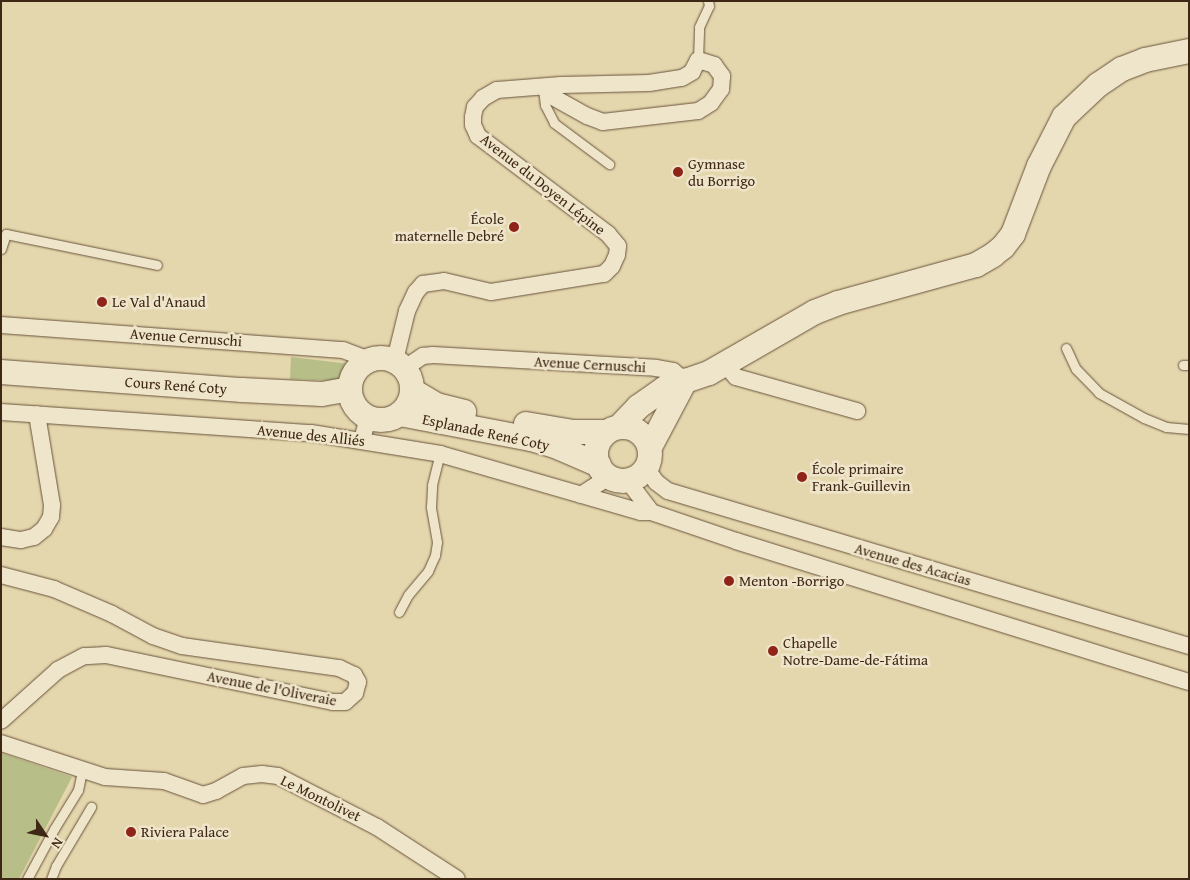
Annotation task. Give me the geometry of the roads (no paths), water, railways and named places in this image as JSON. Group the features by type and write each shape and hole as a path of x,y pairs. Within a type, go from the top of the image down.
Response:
{"street":[{"path":"651,512 626,468 596,451 598,444 638,407 666,388 717,368 815,312 838,303 976,265 993,255 1003,247 1013,234 1039,166 1064,117 1098,85 1122,69 1145,60 1189,51"},
{"path":"543,87 559,101 603,122 698,111 712,103 721,89 722,76 714,66 698,60"},
{"name":"Avenue du Doyen Lépine","path":"400,364 407,311 422,284 444,281 491,292 604,274 612,266 618,246 608,234 478,136 473,125 475,106 483,98 497,90 649,83 682,78 692,72 698,60"},
{"name":"Avenue Cernuschi","path":"1,325 343,350 369,360"},
{"name":"Avenue Cernuschi","path":"400,364 423,356 433,355 656,368 673,371 685,381"},
{"path":"378,357 400,364 410,375 413,391 411,400 400,414 379,420 365,429 350,389 355,372 369,360 378,357"},
{"path":"717,368 736,377 857,411"},
{"name":"Cours René Coty","path":"1,372 252,391 322,394 350,389"},
{"path":"581,494 626,468 685,381"},
{"name":"Esplanade René Coty","path":"400,414 531,439 626,468 642,433 627,426 613,430 573,432 436,405 413,391"},
{"name":"Avenue des Alliés","path":"1,412 311,433 365,429 440,454 581,494"},
{"path":"1,537 21,540 34,537 44,529 51,518 52,506 37,414"},
{"name":"Avenue des Acacias","path":"626,468 656,482 668,491 1189,646"},
{"name":"Avenue des Acacias","path":"581,494 641,512 651,512 736,541 1189,682"},
{"name":"Avenue de l'Oliveraie","path":"1,575 54,589 112,614 153,636 182,646 339,668 354,675 358,682 355,693 346,702 333,702 106,655 84,656 58,670 1,721"},
{"name":"Le Montolivet","path":"1,743 82,771 126,780 164,781 203,795 216,791 243,776 262,774 278,776 377,827 456,879"}],"lane":[{"path":"698,60 698,27 709,6 708,1"},
{"path":"543,87 544,105 554,123 609,164"},
{"path":"1,248 6,234 157,265"},
{"path":"1066,348 1076,369 1100,393 1144,418 1166,427 1189,429"},
{"path":"399,612 408,595 428,571 435,555 437,542 431,507 432,485 440,454"},
{"path":"27,879 78,790 82,771"},
{"path":"51,879 56,866 91,807"}],"place":[{"name":"Gymnase du Borrigo","path":"678,172"},
{"name":"École maternelle Debré","path":"514,227"},
{"name":"Le Val d'Anaud","path":"102,302"},
{"name":"École primaire Frank-Guillevin","path":"802,477"},
{"name":"Menton -Borrigo","path":"729,581"},
{"name":"Chapelle Notre-Dame-de-Fátima","path":"773,651"},
{"name":"Riviera Palace","path":"131,832"}]}
